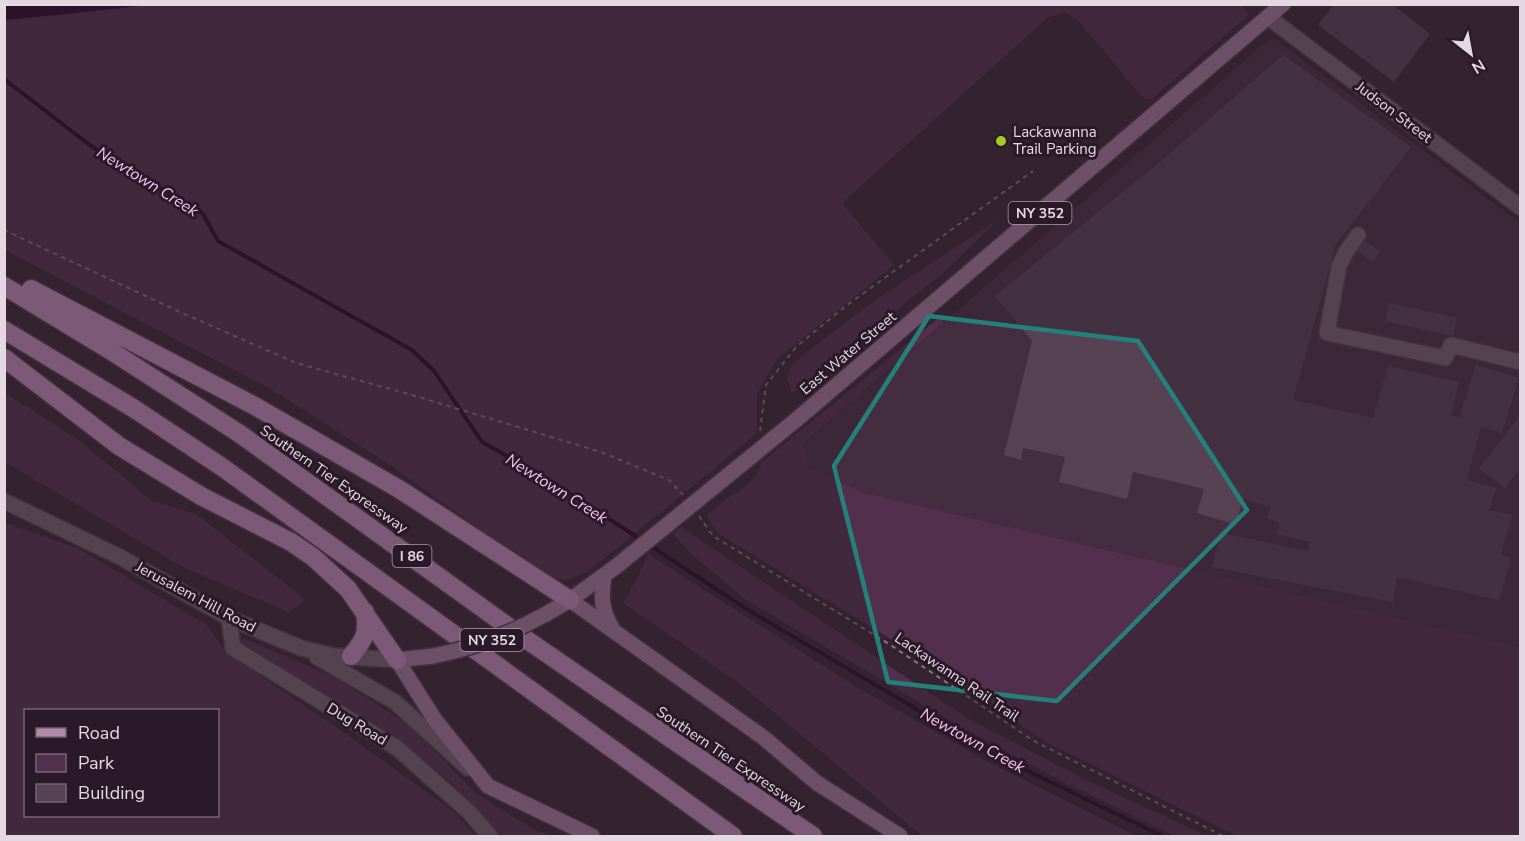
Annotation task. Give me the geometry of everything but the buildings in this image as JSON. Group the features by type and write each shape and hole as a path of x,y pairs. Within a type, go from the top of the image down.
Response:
{"highway":[{"path":"4,276 253,405 399,489 570,600"},
{"name":"Southern Tier Expressway","path":"4,286 108,349 240,434 527,640 813,837"},
{"name":"I 86","path":"4,330 133,408 222,467 733,837"},
{"path":"4,358 119,446 201,496 291,542 313,557 348,589 397,660"},
{"path":"351,656 365,636 367,627 364,610"}],"main road":[{"name":"East Water Street","path":"397,660 461,651 493,640 546,614 604,576 796,420 1283,4"},
{"path":"604,576 601,598 604,613 613,630"},
{"path":"570,600 764,738 817,783 900,837"},
{"path":"397,660 435,720 488,786 592,837"}],"street":[{"name":"Judson Street","path":"1268,17 1521,207"},
{"path":"1358,235 1339,266 1327,333 1445,358 1451,345 1521,362"},
{"name":"Jerusalem Hill Road","path":"4,501 120,557 230,618 301,648 334,656 397,660"},
{"name":"Dug Road","path":"230,618 233,648 397,748 469,812 490,837"},
{"path":"301,648 395,702 488,786"}],"path":[{"path":"759,435 766,385 796,347 847,305 1033,171"},
{"path":"4,230 296,363 601,452 669,480 684,496"},
{"name":"Lackawanna Rail Trail","path":"695,512 713,536 889,644 1034,741 1223,837"}],"highlighted area":[{"path":"929,316 1138,341 1247,510 1057,701 888,682 834,466"}],"shaded area":[{"path":"5,4 151,4 151,5 5,20"},
{"path":"1272,37 1520,223 1520,647 861,492 807,465 803,445"}],"green space":[{"path":"133,4 1239,4 1248,15 1153,98 1144,99 1079,21 1065,12 1047,18 842,203 894,265 777,359 757,394 757,433 589,571 567,580 547,577 390,465 271,389 5,250 5,20 83,13"},
{"path":"999,219 944,272 792,394 787,379 792,364 871,303"},
{"path":"940,317 944,322 803,444 808,466 861,492 1520,647 1520,836 1237,836 1046,742 897,643 719,534 707,517 713,510 744,488 757,473 762,462"},
{"path":"5,393 81,442 152,501 196,514 306,600 288,612 185,568 5,462"},
{"path":"4,522 79,549 208,626 226,653 339,729 453,811 475,836 5,836"},
{"path":"681,527 967,718 1084,779 1207,836 1175,836 1054,777 956,724 745,599 692,555 673,533"},
{"path":"648,554 853,685 986,761 1136,836 922,836 739,683 623,603"},
{"path":"243,638 337,678 410,726 478,795 533,829 551,836 503,836 451,782 405,746 240,643"}],"waterway":[{"name":"Newtown Creek","path":"4,79 91,146 203,214 218,241 412,350 434,371 482,442 546,478 643,541"},
{"name":"Newtown Creek","path":"649,545 748,610 993,754 1162,836"}],"place":[{"name":"Lackawanna Trail Parking","path":"1001,141"}]}
